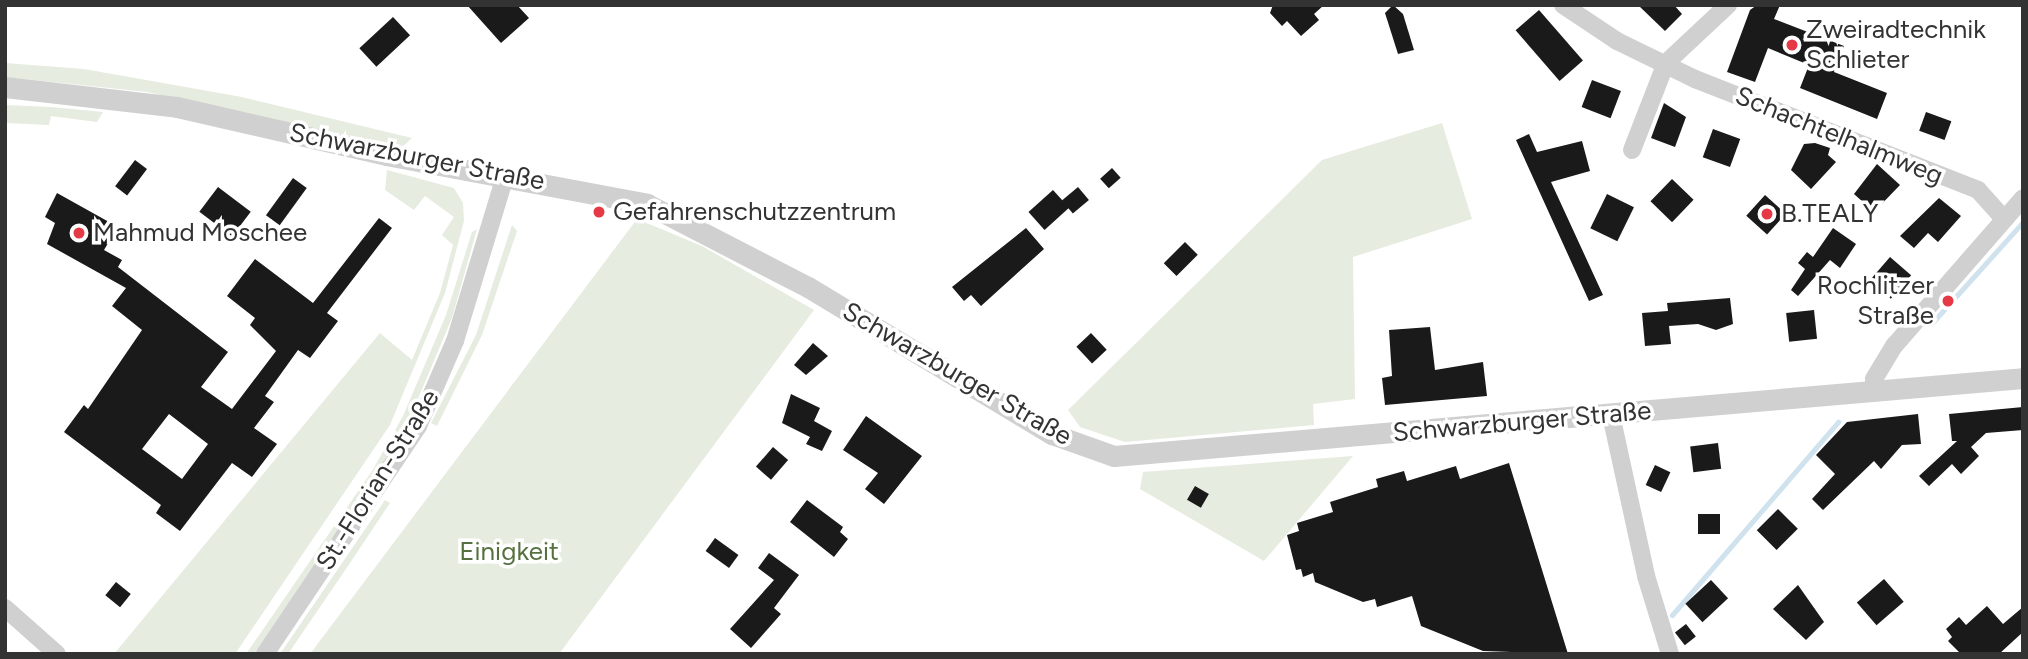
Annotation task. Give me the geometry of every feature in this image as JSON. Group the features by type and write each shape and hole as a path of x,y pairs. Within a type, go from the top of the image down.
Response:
{"street":[{"name":"Schachtelhalmweg","path":"1563,5 1617,41 1666,62 1695,79 1978,190 2004,219"},
{"path":"1632,150 1666,62 1728,5"},
{"name":"Schwarzburger Straße","path":"5,87 177,107 505,176 611,194 673,216 808,287 1052,434 1093,452 1154,453 2023,378"},
{"name":"St.-Florian-Straße","path":"265,654 418,426 454,341 505,176"},
{"path":"1875,390 1874,379 1894,346 2023,198"},
{"path":"1611,415 1670,654"},
{"path":"5,608 57,654"}],"green space":[{"path":"5,63 84,69 242,97 412,138 401,148 147,92 5,77"},
{"path":"5,105 103,112 97,122 51,116 49,125 5,123"},
{"path":"1442,123 1472,219 1353,257 1355,399 1313,404 1314,425 1125,442 1080,427 1068,410 1322,160"},
{"path":"387,170 454,188 463,203 464,221 445,293 390,425 235,654 114,654 380,333 412,360 440,293 453,245 442,235 454,217 425,196 414,210 385,190"},
{"name":"Einigkeit","path":"637,219 702,246 814,310 559,654 310,654"},
{"path":"512,225 517,231 482,335 437,426 431,423 476,335"},
{"path":"477,229 452,318 409,420 379,474 255,654 246,654 372,471 403,416 446,315 472,232"},
{"path":"1353,456 1264,561 1140,489 1143,472"},
{"path":"385,500 390,503 288,654 280,654"}],"building":[{"path":"467,5 517,5 529,18 501,43"},
{"path":"1273,5 1324,5 1314,14 1319,20 1301,36 1287,21 1282,26 1270,13"},
{"path":"1393,5 1403,14 1414,50 1398,54 1385,13"},
{"path":"1638,5 1674,5 1682,14 1665,31"},
{"path":"1757,5 1780,5 1774,19 1844,46 1834,72 1887,93 1877,119 1800,88 1809,65 1768,48 1755,82 1727,72 1750,10"},
{"path":"1539,10 1583,61 1560,81 1516,30"},
{"path":"393,17 410,35 376,67 359,48"},
{"path":"1592,80 1621,91 1611,118 1582,107"},
{"path":"1664,103 1686,117 1675,147 1651,138"},
{"path":"1926,112 1951,121 1945,140 1919,131"},
{"path":"1713,129 1740,139 1730,167 1703,157"},
{"path":"1529,134 1537,152 1582,141 1590,171 1551,182 1603,295 1589,301 1516,140"},
{"path":"1815,143 1830,148 1828,155 1836,162 1811,189 1791,170 1804,144"},
{"path":"135,160 147,169 127,195 115,186"},
{"path":"1877,164 1900,185 1874,212 1854,194"},
{"path":"1112,168 1121,178 1109,188 1100,179"},
{"path":"293,178 307,188 280,225 266,215"},
{"path":"1672,179 1694,200 1672,222 1650,201"},
{"path":"218,187 251,212 232,236 199,212"},
{"path":"1078,187 1089,200 1073,214 1062,200"},
{"path":"1053,190 1069,208 1045,230 1028,212"},
{"path":"57,193 109,222 105,230 113,235 104,250 122,260 118,267 228,352 201,387 232,409 276,351 250,325 255,318 227,296 255,259 313,303 379,218 392,228 327,313 338,321 310,358 298,350 265,396 274,402 254,428 277,444 252,477 232,463 180,531 156,513 161,505 64,432 84,405 88,409 142,330 112,306 126,288 47,244 55,223 45,217","holes":["169,414 208,444 182,479 142,449"]},
{"path":"1607,194 1634,207 1617,241 1590,228"},
{"path":"1765,195 1786,214 1767,235 1746,216"},
{"path":"1939,198 1961,216 1938,242 1928,233 1914,248 1900,236"},
{"path":"1026,228 1044,249 981,306 971,295 964,301 952,287"},
{"path":"1833,228 1856,244 1840,268 1830,260 1798,296 1791,290 1805,269 1798,263 1807,252 1813,257"},
{"path":"1185,242 1198,255 1177,276 1164,263"},
{"path":"1890,257 1911,275 1891,299 1870,280"},
{"path":"1730,298 1733,324 1716,330 1698,324 1669,326 1671,344 1645,346 1642,313 1668,311 1667,303"},
{"path":"1814,310 1817,339 1789,342 1786,313"},
{"path":"1430,327 1435,370 1483,362 1487,396 1385,405 1382,378 1392,376 1389,330"},
{"path":"1091,333 1107,350 1092,363 1076,347"},
{"path":"813,343 828,356 806,375 794,365"},
{"path":"791,394 820,408 814,421 832,431 822,451 806,444 810,437 782,423"},
{"path":"2023,407 2023,430 1986,433 1971,447 1979,456 1961,474 1952,464 1929,486 1919,476 1957,441 1952,441 1949,414"},
{"path":"1918,414 1921,444 1902,445 1881,469 1874,461 1823,510 1812,499 1835,474 1816,455 1847,422"},
{"path":"866,416 922,456 884,504 865,489 878,473 843,450"},
{"path":"1718,443 1721,469 1693,472 1690,446"},
{"path":"773,447 788,460 771,480 756,467"},
{"path":"1509,463 1568,654 1483,651 1421,626 1412,596 1377,607 1375,599 1363,602 1315,582 1313,573 1303,577 1301,569 1296,570 1287,535 1299,531 1297,523 1333,512 1330,502 1378,487 1376,479 1404,471 1407,481 1456,466 1460,479"},
{"path":"1655,465 1670,472 1661,492 1646,485"},
{"path":"1195,486 1209,494 1201,508 1187,500"},
{"path":"807,500 843,527 840,532 848,539 834,557 790,522"},
{"path":"1778,509 1798,529 1777,550 1757,530"},
{"path":"1698,514 1720,514 1720,534 1698,534"},
{"path":"715,538 738,555 729,568 706,551"},
{"path":"769,553 799,575 774,608 781,614 751,648 730,629 774,580 758,568"},
{"path":"1884,579 1904,602 1877,625 1857,603"},
{"path":"1711,580 1728,598 1702,622 1685,604"},
{"path":"116,582 131,594 120,607 105,595"},
{"path":"1798,585 1824,622 1806,640 1773,609"},
{"path":"1987,606 2003,624 2023,607 2023,632 1999,654 1961,654 1948,641 1952,637 1946,629 1959,617 1966,625"},
{"path":"1686,624 1696,637 1685,645 1675,633"}],"waterway":[{"path":"1932,323 2023,222"},
{"path":"1672,615 1838,422"}],"place":[{"name":"Zweiradtechnik Schlieter","path":"1792,45"},
{"name":"Gefahrenschutzzentrum","path":"599,212"},
{"name":"B.TEALY","path":"1767,214"},
{"name":"Mahmud Moschee","path":"79,233"},
{"name":"Rochlitzer Straße","path":"1948,301"}]}
